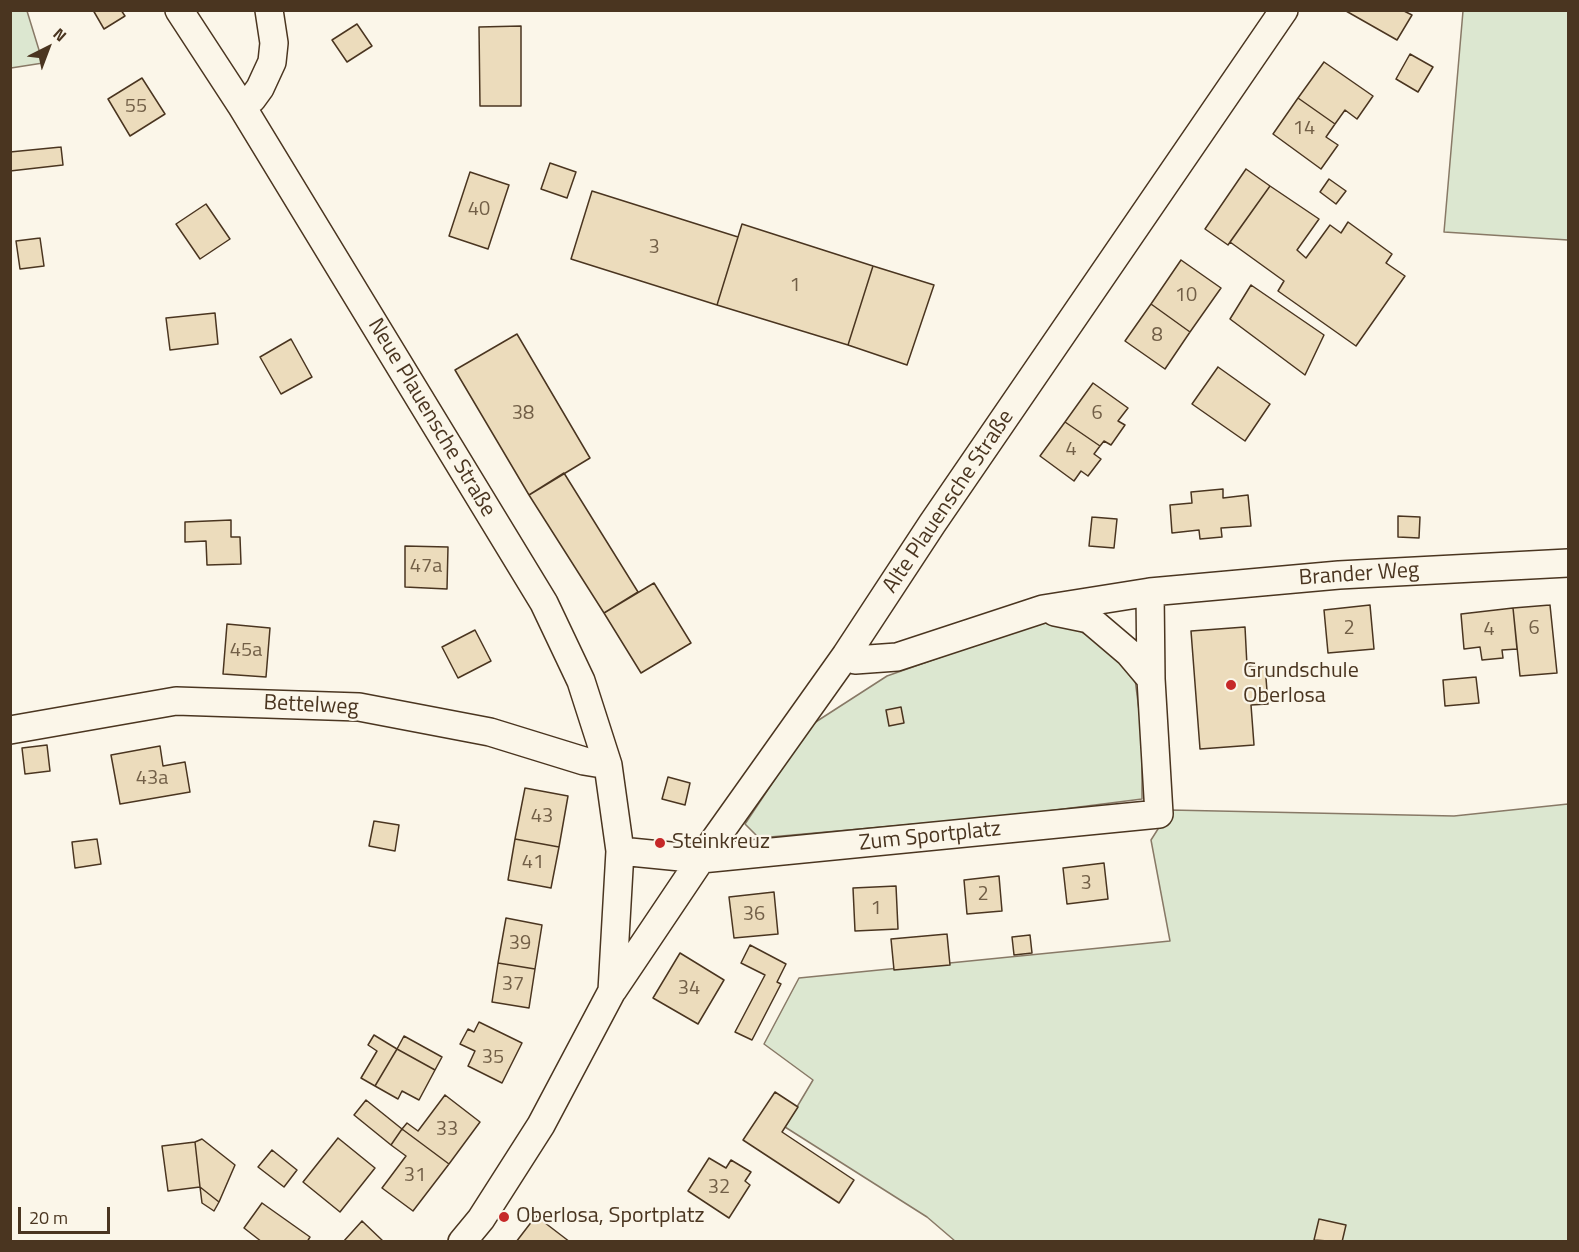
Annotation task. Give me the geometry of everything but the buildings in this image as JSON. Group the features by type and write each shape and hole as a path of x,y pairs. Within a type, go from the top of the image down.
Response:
{"street":[{"name":"Neue Plauensche Straße","path":"179,10 241,105 544,603 581,681 608,765 621,851 612,991 541,1125 481,1219 462,1242"},
{"path":"241,105 252,99 272,62 274,43 269,10"},
{"name":"Alte Plauensche Straße","path":"612,991 700,859 846,655 932,524 1284,10"},
{"name":"Brander Weg","path":"846,655 855,660 897,657 1043,609 1150,592 1339,575 1569,563"},
{"path":"1150,592 1151,679"},
{"path":"1043,609 1089,619 1130,653 1151,679"},
{"name":"Zum Sportplatz","path":"700,859 1159,814 1151,679"},
{"name":"Bettelweg","path":"10,730 176,701 359,707 490,732 584,761 608,765"},
{"path":"621,851 700,859"}],"green space":[{"path":"10,11 27,11 43,63 11,68"},
{"path":"1463,11 1568,11 1568,240 1444,232"},
{"path":"1062,621 1110,648 1135,679 1142,734 1142,799 1016,815 759,838 745,824 811,725 887,676 1035,624"},
{"path":"1568,804 1568,1241 955,1241 927,1217 785,1127 813,1080 764,1044 799,978 1170,941 1151,840 1170,810 1454,816"}],"place":[{"name":"Grundschule Oberlosa","path":"1231,685"},
{"name":"Steinkreuz","path":"660,843"},
{"name":"Oberlosa, Sportplatz","path":"504,1217"}]}
